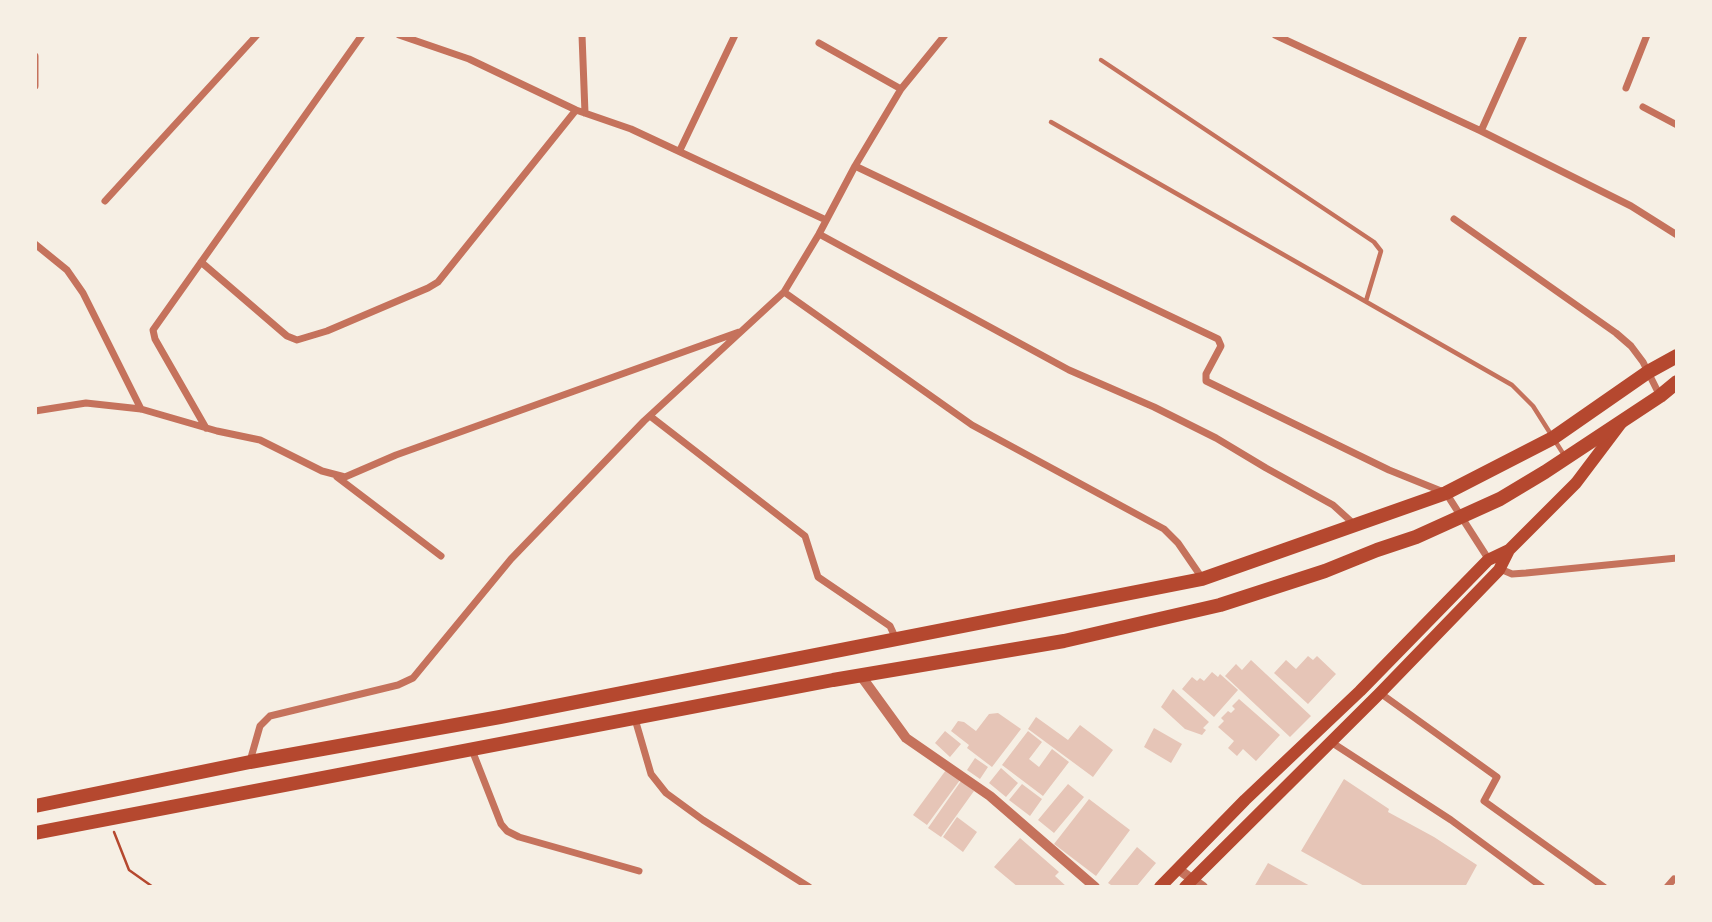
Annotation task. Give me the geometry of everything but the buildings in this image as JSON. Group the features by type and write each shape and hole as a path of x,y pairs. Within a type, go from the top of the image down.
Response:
{"highway":[{"path":"35,806 250,762 500,717 1202,579 1446,493 1553,438 1648,372 1677,356"},
{"path":"35,833 1064,640 1220,605 1325,572 1500,499 1660,396 1677,382"}],"main road":[{"path":"1160,887 1245,800 1360,691 1488,560 1508,550 1576,482 1624,419"},
{"path":"1194,885 1499,570 1508,550"}],"street":[{"path":"106,201 257,35"},
{"path":"206,428 153,331 362,35"},
{"path":"399,35 468,59 576,110 680,150 827,220"},
{"path":"582,35 586,113"},
{"path":"680,150 735,35"},
{"path":"250,762 260,726 270,716 398,685 414,678 511,559 650,416 784,292 901,89 945,35"},
{"path":"1275,35 1481,131 1631,206 1677,235"},
{"path":"1481,131 1524,35"},
{"path":"1626,88 1647,35"},
{"path":"819,43 901,89"},
{"path":"35,56 35,86"},
{"path":"1643,107 1677,125"},
{"path":"201,262 287,336 297,341 327,331 438,282 576,110"},
{"path":"855,166 1218,339 1221,345 1205,377 1210,384 1389,470 1446,493 1488,560 1499,570 1526,573 1677,558"},
{"path":"1454,219 1616,332 1631,346 1660,396"},
{"path":"819,234 1069,370 1154,407 1216,438 1333,505 1356,526"},
{"path":"35,244 66,270 83,293 141,410"},
{"path":"784,292 972,425 1164,529 1178,543 1202,579"},
{"path":"337,476 345,477 418,447 743,331"},
{"path":"35,411 86,403 141,410 260,440 337,476 441,556"},
{"path":"650,416 805,536 818,577 890,626 897,640"},
{"path":"861,676 906,738 989,796 1095,887"},
{"path":"1380,693 1497,777 1484,801 1604,887"},
{"path":"635,719 651,774 666,793 703,820 809,887"},
{"path":"1331,742 1451,820 1542,887"},
{"path":"472,750 501,824 507,831 519,837 639,871"},
{"path":"1178,869 1194,885"},
{"path":"1667,887 1674,879"}],"lane":[{"path":"1101,60 1374,242 1381,251 1366,301"},
{"path":"1051,122 1512,384 1533,407 1566,458"}],"path":[{"path":"109,819 129,870 153,887"}]}
